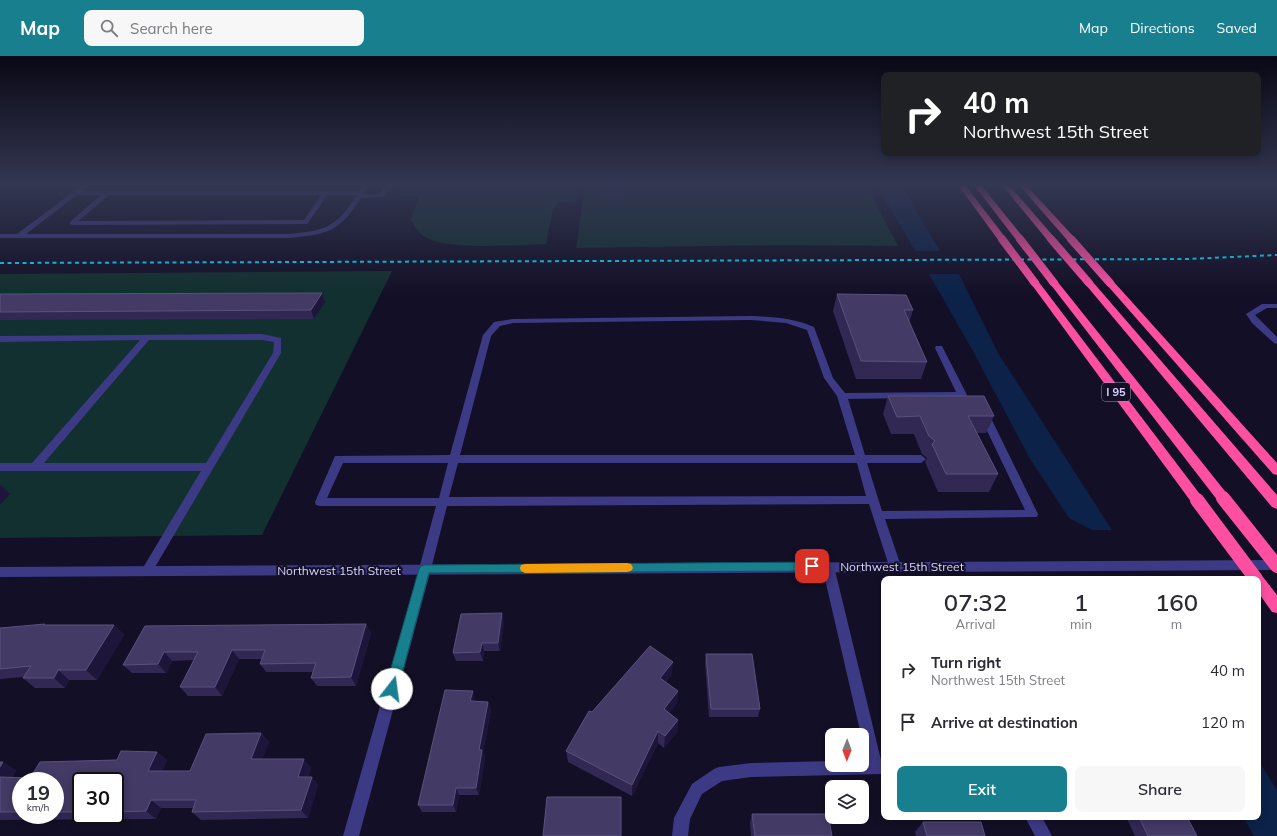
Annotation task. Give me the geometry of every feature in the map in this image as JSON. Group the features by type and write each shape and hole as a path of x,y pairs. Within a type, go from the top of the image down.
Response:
{"highway":[{"name":"I 95","path":"989,221 1254,576"},
{"path":"1006,221 1277,566"},
{"path":"1036,221 1275,501"},
{"path":"1055,221 1277,471"},
{"name":"I 95","path":"1261,585 1277,607"}],"street":[{"path":"19,236 38,221"},
{"path":"74,221 72,223 306,221"},
{"path":"0,236 287,236 318,233 342,221"},
{"path":"192,236 204,222"},
{"path":"1277,306 1265,306 1250,314 1255,321 1277,341"},
{"path":"351,836 424,569 444,502 486,335 494,326 502,322 528,320 754,319 796,322 812,329 829,378 842,396 873,500 895,566"},
{"path":"1,340 262,337 278,340 277,353 146,571"},
{"path":"35,467 147,338"},
{"path":"939,348 962,395"},
{"path":"842,396 962,395 975,402 1033,514 878,515"},
{"path":"873,500 320,502 339,459 922,459"},
{"path":"0,467 209,467"},
{"path":"680,836 682,818 698,789 719,774 751,770 879,767 828,566"},
{"name":"Northwest 15th Street","path":"0,572 828,566 1277,566"},
{"path":"1035,820 1044,836"}],"green space":[{"path":"412,221 551,221 546,244 503,246 453,245 429,239 420,233"},
{"path":"580,221 885,221 898,246 781,245 576,248"},
{"path":"392,271 262,535 0,538 0,274"}],"water":[{"path":"898,221 923,221 940,251 915,251"},
{"path":"929,274 959,274 998,353 1112,530 1092,530 1069,518 1030,459 974,353"},
{"path":"1261,765 1277,790 1277,836 1254,836 1245,820 1261,820"}],"building":[{"path":"322,293 311,310 0,312 0,294"},
{"path":"837,294 906,295 913,310 904,310 927,362 861,361"},
{"path":"888,396 984,396 994,416 968,416 998,474 946,474 932,444 935,441 929,436 920,416 897,417"},
{"path":"502,613 498,643 482,643 480,652 453,653 461,614"},
{"path":"45,624 44,625 114,625 86,670 58,670 54,678 23,678 31,666 0,669 0,628"},
{"path":"366,624 351,677 311,678 316,663 260,664 265,650 232,650 215,687 180,687 198,652 164,652 158,664 123,665 145,626"},
{"path":"650,646 673,662 660,678 678,691 664,709 678,720 665,736 658,731 632,785 566,751 589,711 592,712"},
{"path":"706,654 752,654 760,709 711,709"},
{"path":"445,690 473,691 470,701 488,702 479,750 482,750 476,788 456,788 453,805 418,805"},
{"path":"261,733 251,759 304,759 298,777 312,777 301,810 192,812 196,800 151,800 146,811 124,812 124,772 72,772 72,812 64,812 64,772 34,772 40,762 117,760 121,751 157,752 148,771 190,771 206,734"},
{"path":"0,777 12,777 12,812 0,812"},
{"path":"547,797 621,797 621,836 543,836"},
{"path":"752,814 825,814 825,824 830,824 832,836 755,836"},
{"path":"1140,820 1189,820 1197,836 1148,836"},
{"path":"923,822 981,822 985,836 927,836"}],"railway":[{"path":"0,263 1188,259 1277,255"}],"slow traffic":[{"path":"525,568 627,568"}],"route":[{"path":"392,689 424,569 812,566"}]}
